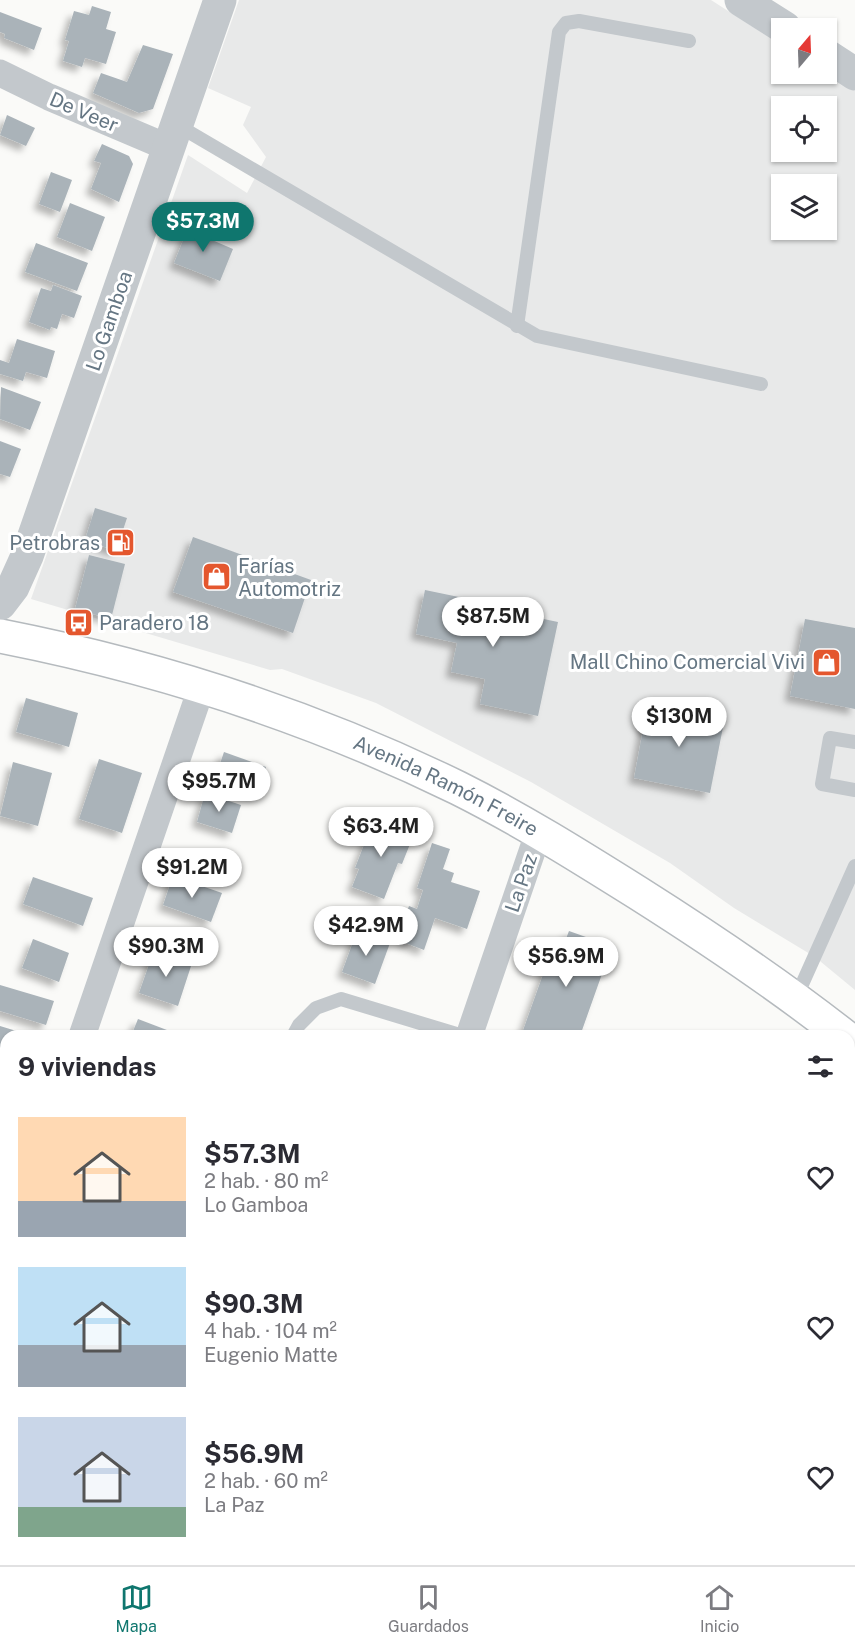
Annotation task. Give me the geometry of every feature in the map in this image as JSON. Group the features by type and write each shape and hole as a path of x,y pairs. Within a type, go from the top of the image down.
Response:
{"main road":[{"name":"Avenida Ramón Freire","path":"0,636 80,653 202,686 368,747 458,788 539,831 704,935 819,1021"}],"street":[{"name":"Lo Gamboa","path":"0,604 13,587 27,556 220,0"},
{"path":"741,0 771,19"},
{"path":"837,63 855,74"},
{"name":"De Veer","path":"0,73 49,97 173,136"},
{"path":"84,1030 202,686"},
{"name":"La Paz","path":"471,1030 539,831"}],"lane":[{"path":"517,326 559,32 566,23 579,21 689,41"},
{"path":"173,136 537,336 761,384"},
{"path":"855,742 830,738 822,784 855,790"},
{"path":"819,1021 855,866"},
{"path":"296,1030 316,1008 341,999 443,1030"}],"shaded area":[{"path":"239,0 711,0 771,39 771,84 837,84 837,79 855,91 855,990 815,957 734,908 670,863 531,782 376,703 282,669 270,670 31,599 188,155 247,193 266,157 243,125 251,107 208,88"}],"building":[{"path":"92,6 111,12 106,29 116,32 106,64 85,58 82,67 63,61 69,41 65,40 74,11 89,15"},
{"path":"0,12 42,28 34,50 4,38 5,34 0,32"},
{"path":"143,45 173,54 153,109 139,113 93,93 101,73 127,82"},
{"path":"7,115 35,128 26,146 0,135"},
{"path":"102,144 129,156 133,164 119,202 91,189 101,163 94,161"},
{"path":"51,172 72,180 60,212 39,204"},
{"path":"70,203 105,217 92,251 57,237"},
{"path":"197,224 216,232 212,240 233,249 220,281 174,263 188,228 194,231"},
{"path":"36,243 88,263 77,291 25,272"},
{"path":"53,285 82,296 74,318 62,314 57,329 51,327 50,330 29,322 41,288 51,291"},
{"path":"17,339 55,351 47,378 26,372 23,381 0,374 0,360 9,363"},
{"path":"1,387 41,402 30,430 0,419"},
{"path":"0,441 21,449 10,477 0,474"},
{"path":"95,508 127,518 116,551 85,540"},
{"path":"193,537 311,580 293,633 173,592"},
{"path":"89,555 125,564 111,619 75,609"},
{"path":"425,590 483,602 482,606 558,622 538,716 480,704 485,679 451,672 457,643 416,634"},
{"name":"Mall Chino Comercial Vivi","path":"805,619 855,628 855,709 790,696"},
{"path":"26,698 78,713 69,747 16,732"},
{"path":"648,703 725,717 710,793 634,778"},
{"path":"224,752 266,767 257,793 215,778"},
{"path":"99,759 142,773 122,833 79,819"},
{"path":"13,762 52,773 38,826 0,816"},
{"path":"205,793 241,805 232,833 197,822"},
{"path":"374,819 414,834 402,864 398,863 384,899 352,887 359,869 355,868"},
{"path":"432,843 450,849 443,869 454,873 451,882 480,891 467,929 435,918 424,950 403,942 408,930 401,928 409,906 417,909 423,890 417,888"},
{"path":"173,876 222,893 211,922 163,905"},
{"path":"33,877 93,898 83,926 23,904"},
{"path":"357,931 390,943 375,984 342,972"},
{"path":"569,931 600,942 596,953 608,957 582,1030 523,1030 556,938 565,941"},
{"path":"33,939 69,953 59,982 22,968"},
{"path":"154,950 192,963 178,1006 139,993"},
{"path":"0,985 54,1001 46,1025 0,1011"},
{"path":"138,1019 167,1030 133,1030"},
{"path":"0,1026 13,1030 0,1030"}],"place":[{"name":"Petrobras","path":"121,543"},
{"name":"Farías Automotriz","path":"217,577"},
{"name":"Paradero 18","path":"78,623"},
{"name":"Mall Chino Comercial Vivi","path":"826,662"}]}
